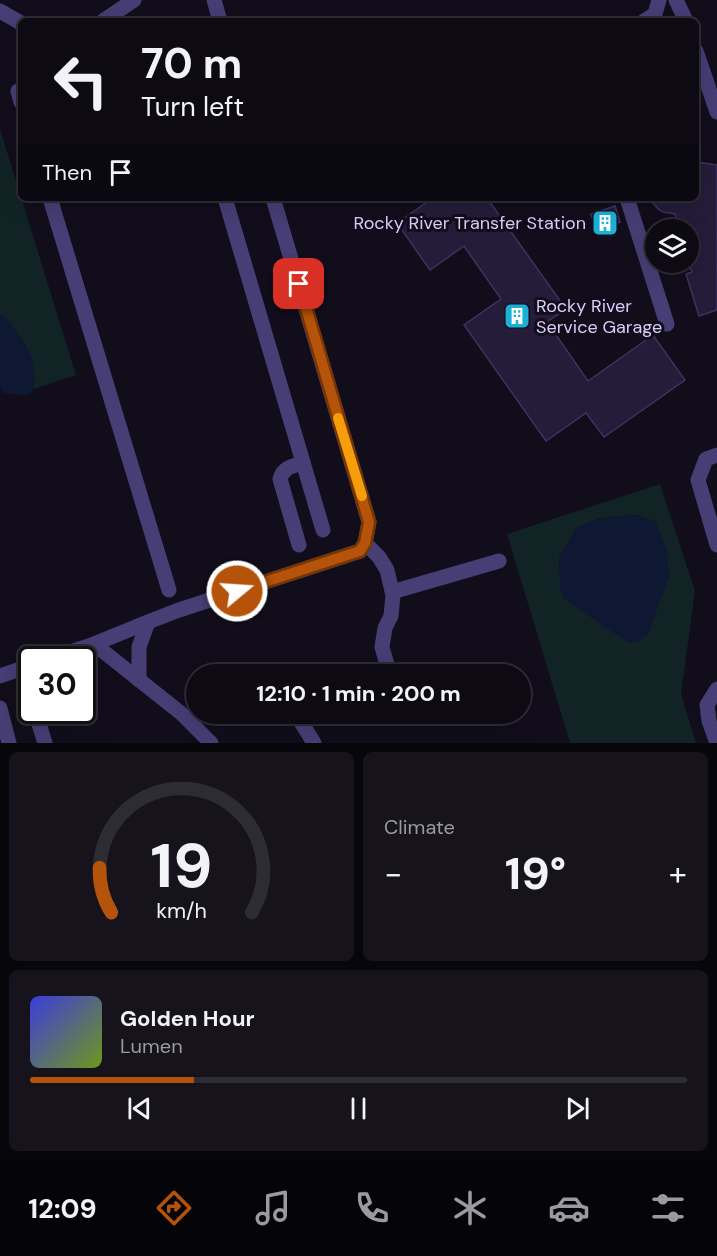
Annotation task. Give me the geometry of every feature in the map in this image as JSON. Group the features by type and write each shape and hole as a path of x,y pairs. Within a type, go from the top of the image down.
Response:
{"street":[{"path":"107,18 134,0"},
{"path":"214,0 219,18"},
{"path":"649,18 655,14 660,0"},
{"path":"660,0 664,18"},
{"path":"676,0 685,18"},
{"path":"0,11 18,21"},
{"path":"699,60 717,112"},
{"path":"51,201 169,590"},
{"path":"226,201 323,530"},
{"path":"88,646 176,611 360,551 365,543 369,522 274,201"},
{"path":"628,201 667,324"},
{"path":"717,455 706,459 698,480 717,545"},
{"path":"299,545 280,476 285,469 303,463"},
{"path":"365,543 387,570 393,595 382,647 387,664"},
{"path":"392,592 499,561"},
{"path":"139,680 138,647 148,622"},
{"path":"94,644 182,714 210,743"},
{"path":"1,671 18,668"},
{"path":"717,689 707,705 709,721 717,743"},
{"path":"0,708 9,743"},
{"path":"39,724 45,743"},
{"path":"302,724 314,743"}],"shaded area":[{"path":"0,129 18,187 18,201 22,201 76,375 34,389 34,369 2,315 0,316"},
{"path":"660,484 695,591 681,694 696,743 570,743 507,534","holes":["638,515 656,612 648,634 576,528 600,518"]}],"water":[{"path":"2,315 23,340 30,354 34,371 34,389 26,396 4,393 0,389 0,316"},
{"path":"638,515 655,521 667,550 669,577 648,634 638,642 629,643 565,600 560,587 559,557 576,528 600,518"}],"building":[{"path":"699,162 717,165 717,310 699,316 686,274 699,273 699,219 677,219 675,214 663,212 651,201 699,201"},
{"name":"Rocky River Service Garage","path":"429,201 489,201 566,309 547,322 588,381 653,335 685,380 604,437 586,413 546,441 464,325 501,299 464,246 430,270 397,223"},
{"name":"Rocky River Transfer Station","path":"615,206 620,222 596,230 591,214"}],"slow traffic":[{"path":"338,418 362,496"}],"place":[{"name":"Rocky River Transfer Station","path":"605,223"},
{"name":"Rocky River Service Garage","path":"517,316"}],"route":[{"path":"237,591 360,551 365,543 369,522 299,284"}]}
